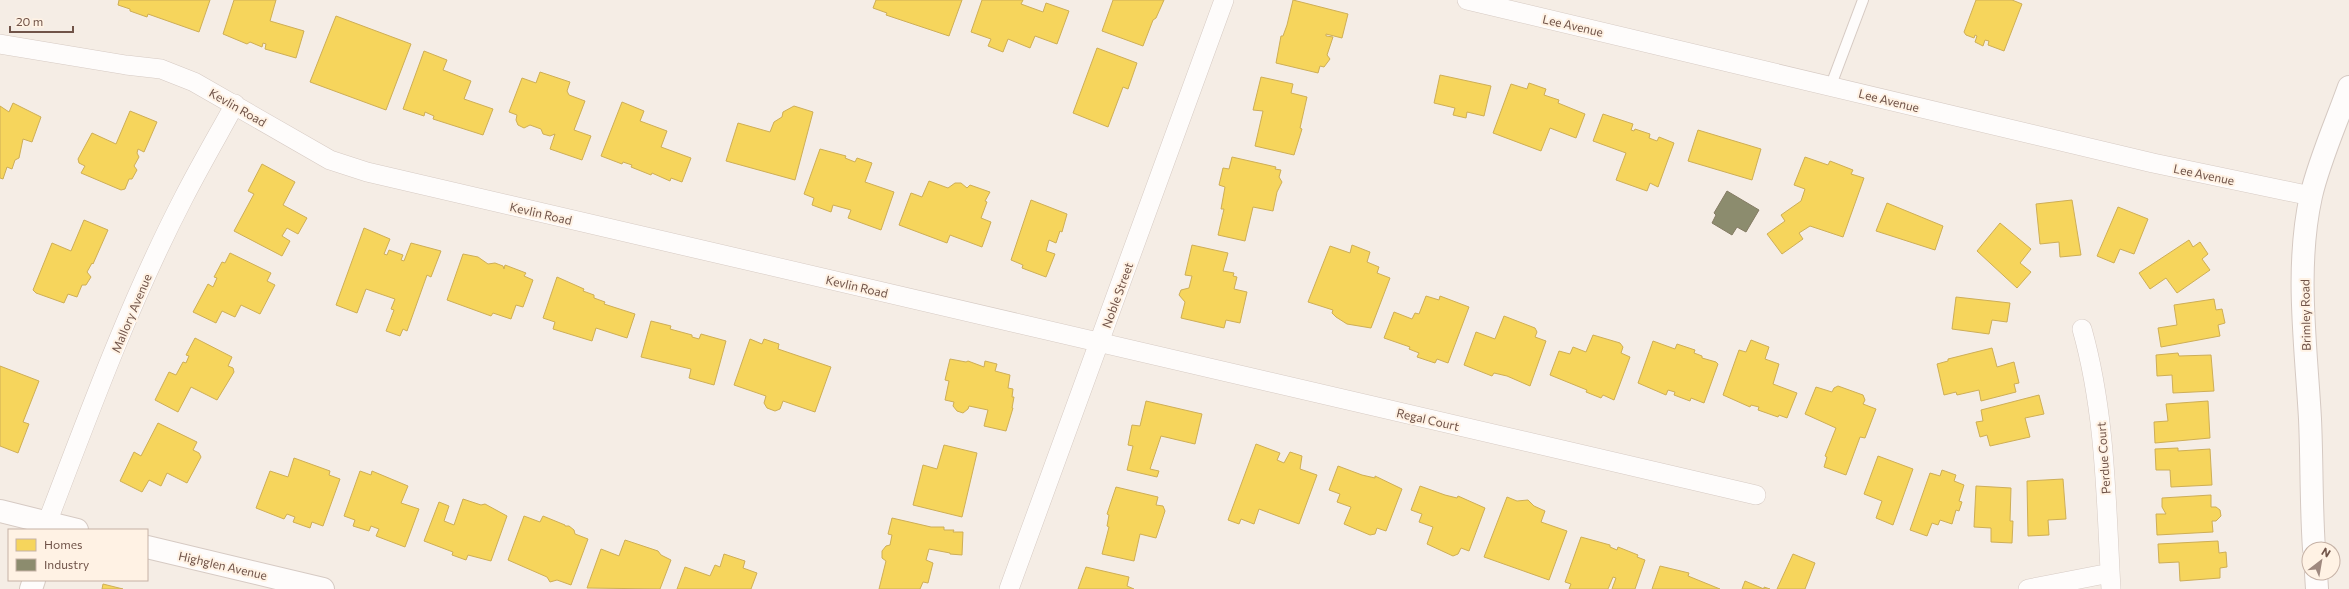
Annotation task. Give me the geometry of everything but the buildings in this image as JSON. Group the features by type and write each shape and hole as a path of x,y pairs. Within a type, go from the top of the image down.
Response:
{"main road":[{"name":"Brimley Road","path":"2313,541 2310,491 2310,421 2304,328 2304,254 2311,196 2349,87"},
{"path":"0,511 46,526 69,529"},
{"name":"Highglen Avenue","path":"148,547 323,589"}],"street":[{"name":"Noble Street","path":"1009,589 1224,0"},
{"name":"Lee Avenue","path":"1467,0 2138,160 2311,196"},
{"name":"Kevlin Road","path":"0,44 126,65 161,69 194,82 235,104 291,139 330,160 366,172 1099,343"},
{"name":"Mallory Avenue","path":"46,526 89,412 141,289 184,198 235,104"},
{"name":"Perdue Court","path":"2082,330 2093,366 2102,427 2111,581"},
{"name":"Regal Court","path":"1099,343 1756,495"},
{"path":"2028,589 2111,581"}],"lane":[{"path":"1831,86 1863,0"}]}
